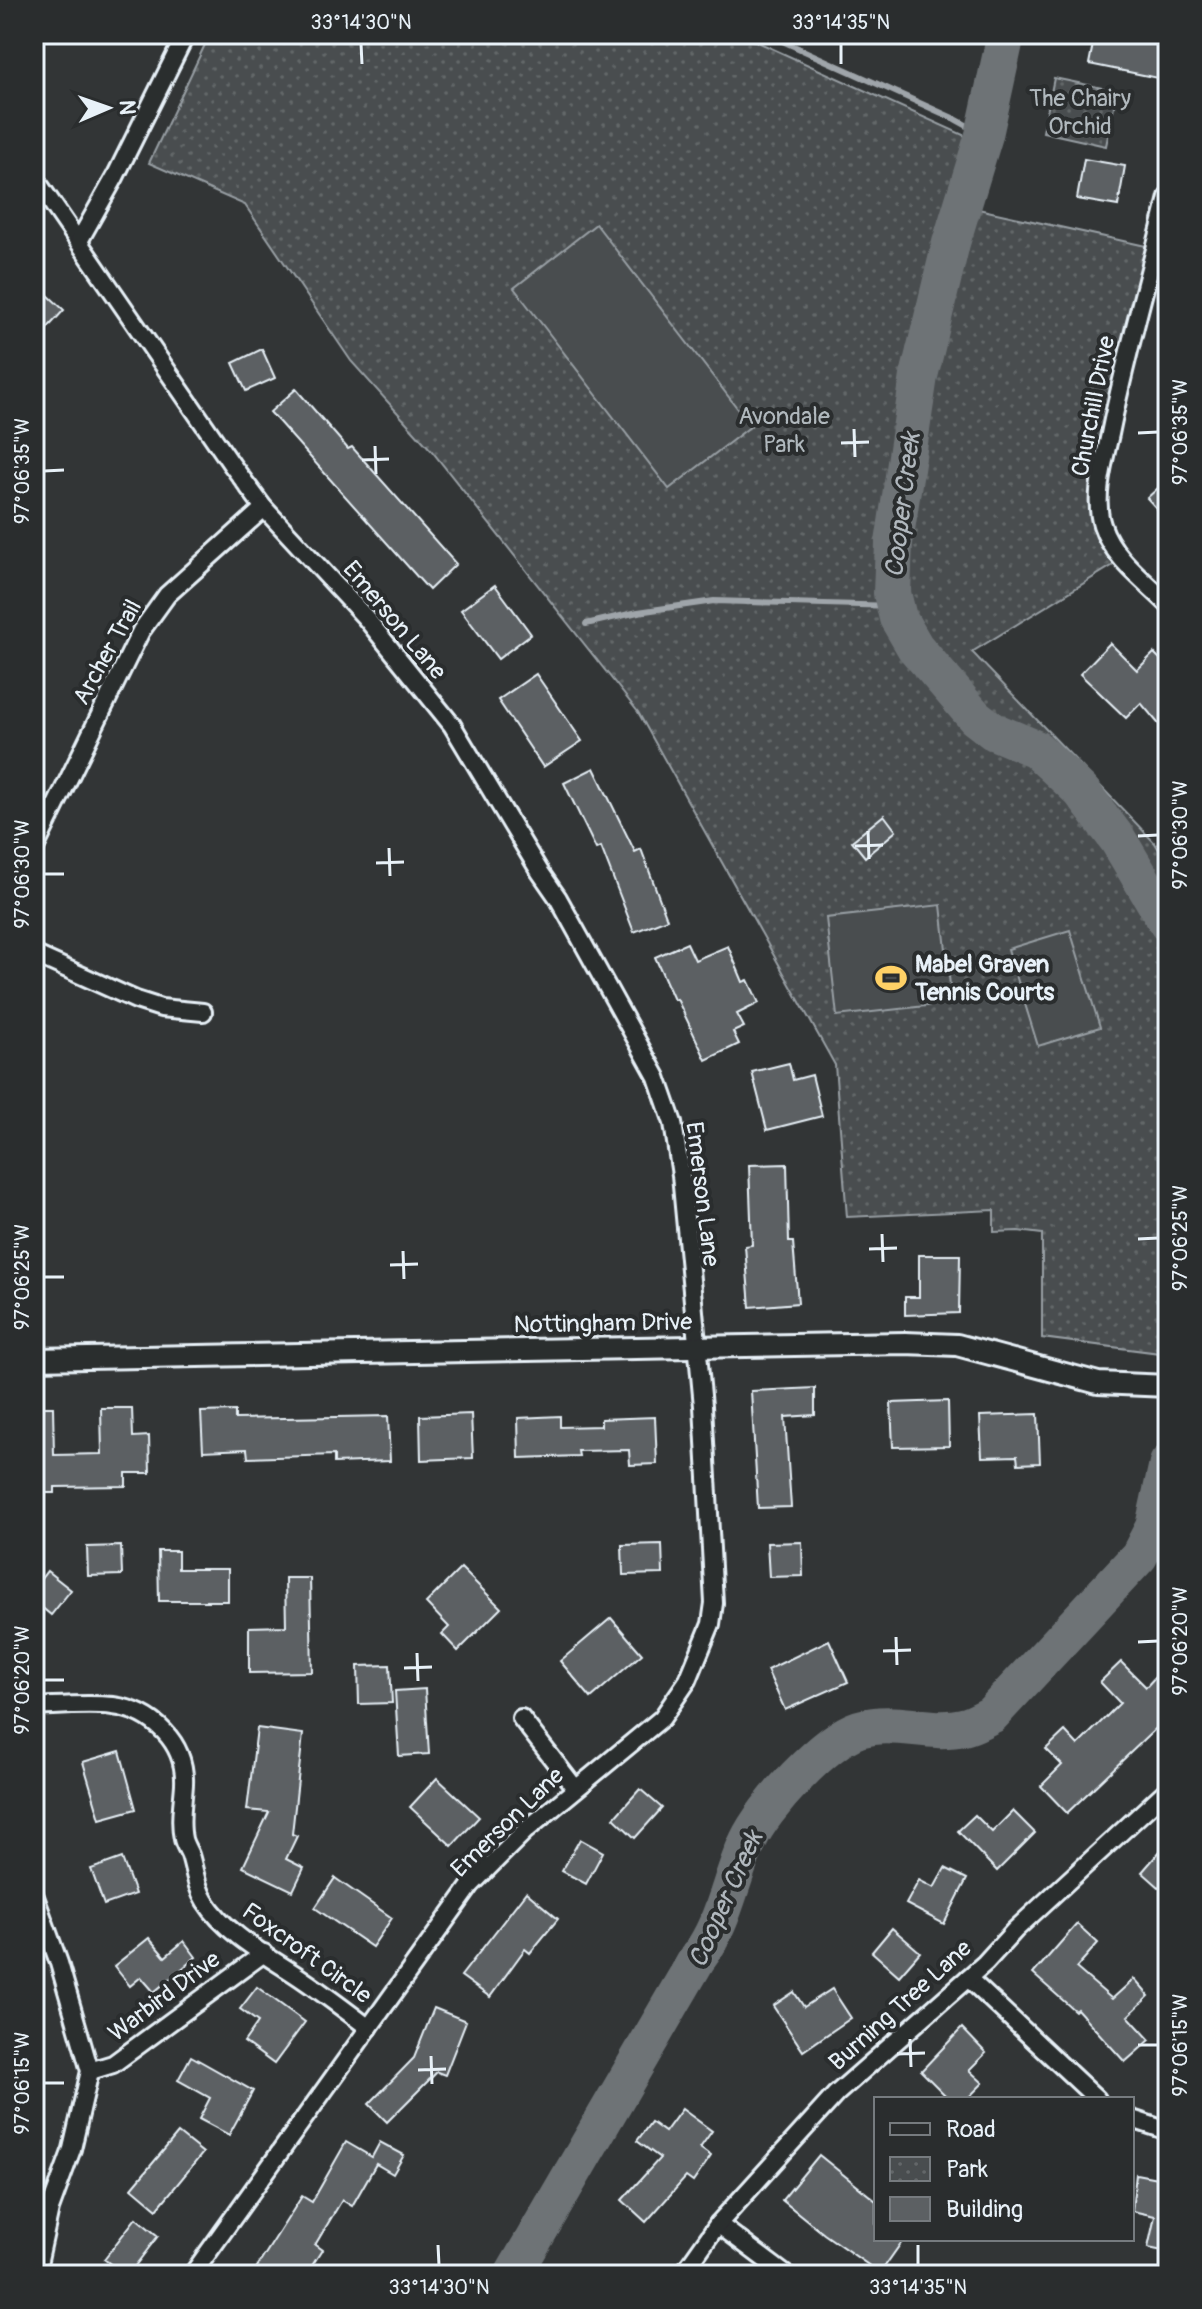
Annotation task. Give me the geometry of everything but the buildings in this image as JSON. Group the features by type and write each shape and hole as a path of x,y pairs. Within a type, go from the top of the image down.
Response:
{"street":[{"path":"79,241 115,177 186,34"},
{"name":"Emerson Lane","path":"34,179 264,508 365,617 452,725 558,898 657,1077 673,1123 698,1347 714,1603 711,1624 688,1680 662,1718 525,1831 471,1885 192,2275"},
{"name":"Churchill Drive","path":"1168,197 1165,223 1123,367 1102,473 1100,501 1101,522 1108,539 1123,559 1168,604"},
{"name":"Archer Trail","path":"34,850 141,631 167,595 264,508"},
{"path":"34,954 136,1000 161,1008 203,1012"},
{"name":"Nottingham Drive","path":"34,1359 905,1343 957,1345 1098,1383 1168,1386"},
{"name":"Foxcroft Circle","path":"34,1707 113,1706 134,1711 158,1724 172,1738 184,1782 181,1802 183,1840 195,1880 206,1903 224,1922 264,1953 369,2028"},
{"path":"521,1718 575,1788"},
{"name":"Burning Tree Lane","path":"682,2275 718,2224 836,2094 968,1978 1015,1930 1168,1789"},
{"name":"Warbird Drive","path":"34,1894 59,1963 90,2071 72,2149 50,2209 38,2264"},
{"name":"Warbird Drive","path":"90,2071 113,2064 264,1953"},
{"path":"968,1978 1095,2097"},
{"path":"1134,2120 1168,2131"},
{"path":"718,2224 786,2275"}],"green space":[{"name":"Avondale Park","path":"210,34 740,34 981,143 969,207 1155,248 1100,501 1123,559 972,652 1155,843 1168,865 1168,1354 1042,1338 1042,1234 994,1232 994,1210 847,1217 835,1065 638,712 431,450 351,361 245,205 149,163"},
{"name":"The Chairy Orchid","path":"1054,78 1117,91 1106,146 1043,132"},
{"path":"596,224 751,426 669,489 514,288"},
{"name":"Mabel Graven Tennis Courts","path":"941,905 952,1003 837,1016 826,918"},
{"path":"1070,930 1100,1027 1038,1046 1008,949"}],"waterway":[{"path":"767,34 984,135"},
{"name":"Cooper Creek","path":"1006,34 984,135 951,243 919,376 894,543 892,593 898,618 915,647 975,717 993,731 1036,749 1081,791 1118,840 1168,924"},
{"path":"586,624 638,612 714,601 895,606"},
{"name":"Cooper Creek","path":"513,2275 714,1931 748,1841 767,1811 796,1777 829,1746 859,1729 886,1725 950,1729 970,1725 991,1715 1139,1556 1154,1527 1168,1463"}],"place":[{"name":"Mabel Graven Tennis Courts","path":"891,978"}]}
